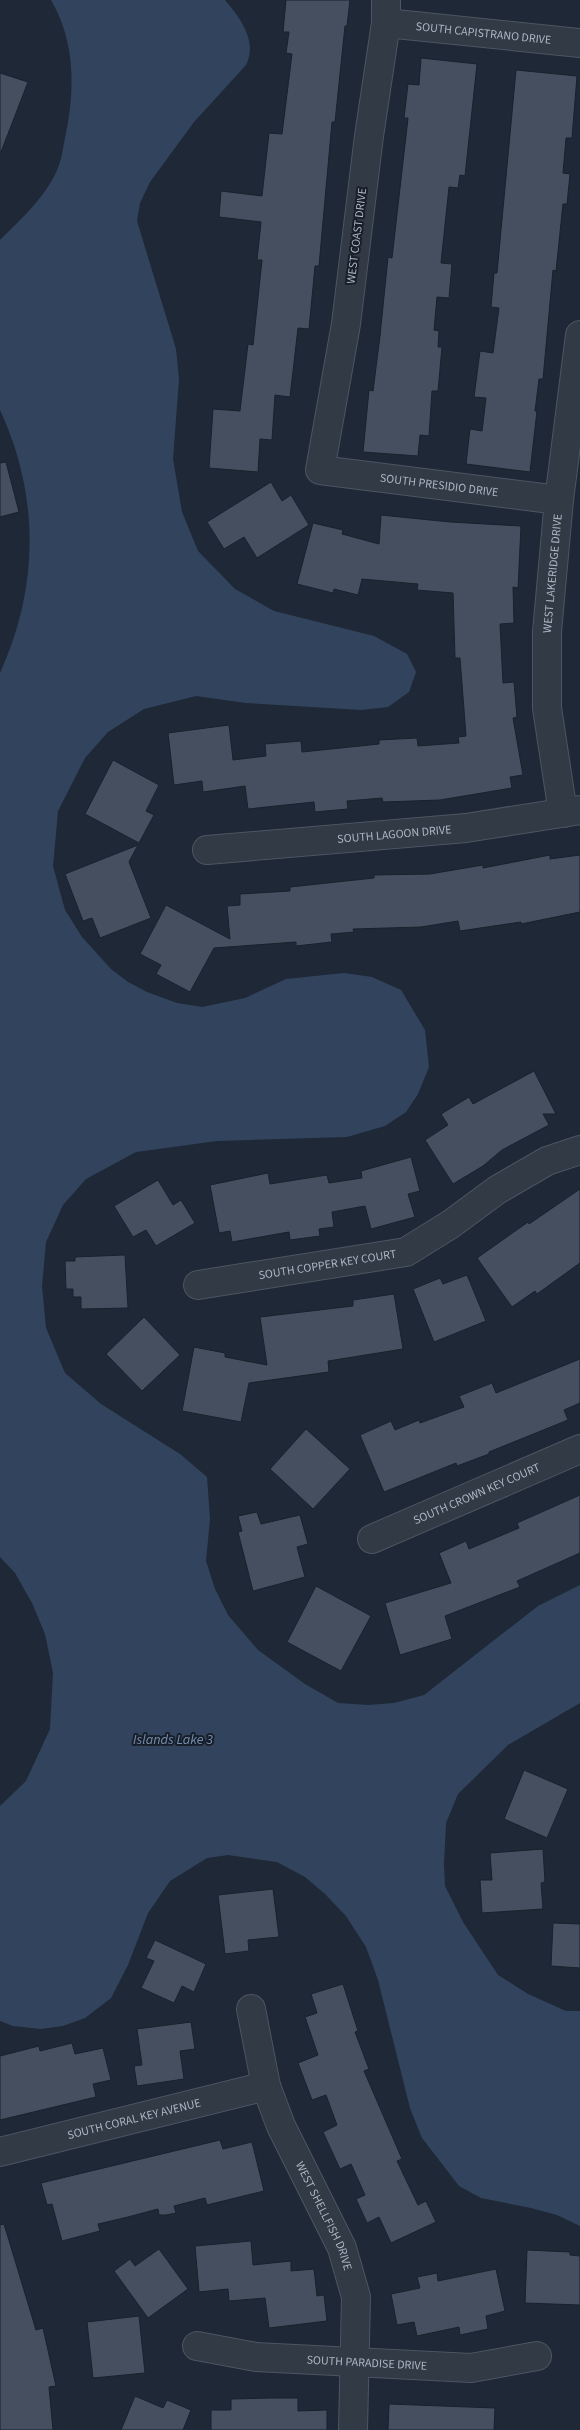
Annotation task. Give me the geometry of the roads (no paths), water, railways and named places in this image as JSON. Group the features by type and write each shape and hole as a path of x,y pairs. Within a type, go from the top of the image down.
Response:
{"street":[{"name":"SOUTH CAPISTRANO DRIVE","path":"386,11 580,43"},
{"name":"WEST COAST DRIVE","path":"320,470 346,324 386,11"},
{"name":"WEST LAKERIDGE DRIVE","path":"571,812 547,708 547,632 559,500 580,335"},
{"name":"SOUTH PRESIDIO DRIVE","path":"320,470 559,500"},
{"name":"SOUTH LAGOON DRIVE","path":"207,850 466,828 571,812"},
{"name":"SOUTH COPPER KEY COURT","path":"198,1285 406,1252 451,1224 506,1185 547,1161 580,1150"},
{"name":"SOUTH CROWN KEY COURT","path":"372,1539 580,1449"},
{"name":"WEST SHELLFISH DRIVE","path":"251,2009 266,2086 282,2126 342,2248 356,2298 353,2430"},
{"name":"SOUTH CORAL KEY AVENUE","path":"0,2152 266,2086"},
{"name":"SOUTH PARADISE DRIVE","path":"197,2346 256,2357 470,2368 537,2356"}],"water":[{"name":"Islands Lake 3","path":"51,0 225,0 246,30 250,47 246,65 194,122 150,182 140,203 137,221 176,349 179,379 173,459 182,512 198,551 235,589 274,611 374,636 407,654 416,672 409,692 388,707 361,710 246,703 196,696 144,709 108,732 85,758 58,811 53,866 65,910 82,937 111,969 128,982 147,992 177,1003 202,1007 245,998 286,979 344,973 372,977 401,990 425,1030 429,1067 418,1094 406,1112 385,1126 347,1137 217,1141 136,1152 86,1179 63,1205 46,1242 42,1286 46,1328 65,1373 101,1404 180,1454 207,1477 210,1519 206,1561 215,1589 228,1615 258,1650 305,1684 338,1703 368,1705 394,1703 424,1695 538,1606 580,1585 580,1703 508,1745 458,1794 446,1823 444,1864 445,1886 463,1922 498,1975 528,1994 566,2011 580,2011 580,2226 557,2215 481,2198 459,2186 422,2138 410,2108 378,1980 366,1947 346,1916 325,1894 305,1877 277,1862 228,1855 207,1858 170,1881 148,1913 128,1965 111,1998 85,2018 63,2026 41,2029 13,2026 0,2021 0,1806 26,1781 50,1729 53,1673 45,1634 32,1603 15,1573 0,1557 0,673 13,641 22,608 28,575 30,542 28,509 22,475 13,443 0,410 0,240 25,215 49,186 62,155 71,103 71,67 65,33"}]}
